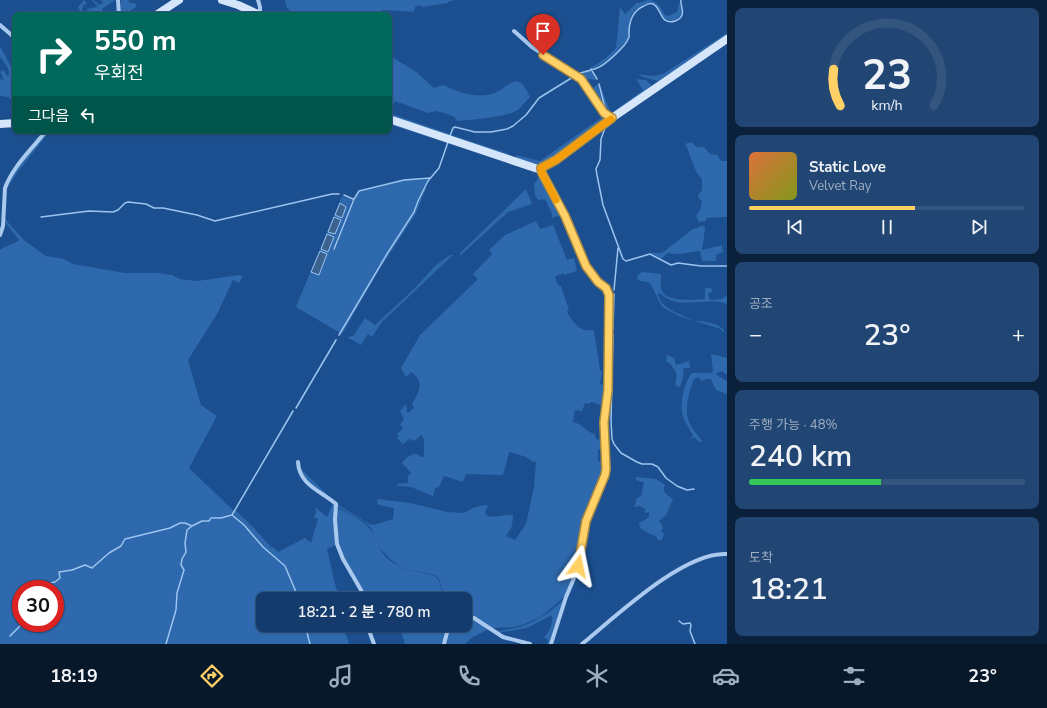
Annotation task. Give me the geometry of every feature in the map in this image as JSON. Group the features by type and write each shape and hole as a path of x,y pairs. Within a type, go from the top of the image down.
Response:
{"main road":[{"path":"161,12 179,0"},
{"path":"222,0 253,12"},
{"path":"392,120 538,169 556,160 612,118 727,40"},
{"path":"0,124 12,123"}],"street":[{"path":"118,0 119,12"},
{"path":"258,0 260,12"},
{"path":"0,25 12,35"},
{"path":"514,31 532,47 581,79 604,113 612,118"},
{"path":"0,235 3,226 6,183 44,134"},
{"path":"541,168 542,173 565,216 582,259 591,274 609,291 610,301 608,390 604,422 607,462 605,475 588,516 576,576 566,597 551,644"},
{"path":"298,462 298,467 304,481 336,504 335,526 337,544 343,559 362,592"},
{"path":"582,644 660,582 684,567 706,557 717,554 727,554"},
{"path":"472,618 503,637 530,644"},
{"path":"370,632 374,644"},
{"path":"444,644 447,632"}],"shaded area":[{"path":"84,0 87,3 83,6 82,10 84,12 80,12 78,7"},
{"path":"92,0 99,5 103,3 101,0 115,0 102,9 102,12 87,12 88,11 86,9 98,7"},
{"path":"121,0 128,0 130,3 135,3 137,6 129,12 121,12"},
{"path":"285,0 455,0 448,3 422,7 420,5 415,7 414,12 382,10 382,12 290,12"},
{"path":"648,0 654,1 665,15 668,16 677,12 679,2 682,10 681,15 670,21 666,20 658,7 652,3 639,7 634,11 630,19 628,35 623,46 605,62 597,67 589,69 606,58 616,48 620,7 625,14 638,2"},
{"path":"727,33 727,37 658,81 637,74 653,76 663,74"},
{"path":"0,46 12,70 12,100 8,97 0,96 0,79 4,80 0,72 3,70 8,77 9,72 0,57"},
{"path":"392,57 416,72 434,88 443,85 460,92 480,96 493,94 516,81 523,85 530,97 519,109 508,114 481,119 458,121 453,116 444,113 435,111 428,113 395,101 392,107"},
{"path":"591,71 596,80 581,78 577,75"},
{"path":"636,79 646,80 652,86 614,114 611,113 643,90"},
{"path":"599,83 611,112 606,110"},
{"path":"598,84 604,109 590,90"},
{"path":"392,114 450,134 450,136 392,117"},
{"path":"605,115 605,121 546,163 534,164 516,159 516,155 540,161"},
{"path":"392,123 533,169 533,174 532,171 392,125"},
{"path":"45,134 48,134 17,173 6,190 15,172"},
{"path":"451,135 509,154 508,155 450,136"},
{"path":"691,142 697,147 704,147 710,154 717,155 721,161 727,161 727,217 706,218 706,221 699,222 696,216 701,208 702,200 699,199 698,195 702,190 702,179 694,167 685,144"},
{"path":"541,175 560,215 552,218 552,214 545,199 538,200 535,195 534,184"},
{"path":"429,179 413,212 340,333 296,307 342,196 352,200 333,249 353,202 359,192 406,180","holes":["319,252 327,254 311,272"]},
{"path":"425,187 426,189 415,215 379,270 342,334 341,333 388,254 414,213"},
{"path":"526,189 532,204 508,212 460,256 460,253"},
{"path":"340,203 346,207 342,218 335,215"},
{"path":"334,217 341,220 335,234 328,232"},
{"path":"5,219 25,241 46,256 64,259 73,264 125,273 157,273 172,275 180,279 197,281 239,275 243,276 239,283 233,280 217,314 188,360 201,405 217,416 189,468 234,511 232,515 223,517 233,516 235,510 271,547 278,552 305,538 311,543 318,519 314,517 316,512 315,507 327,517 333,503 336,545 327,549 336,588 339,592 256,592 256,632 345,632 349,644 0,644 0,250 19,240 5,222","holes":["211,518 219,518 209,521 200,521 209,520"]},
{"path":"536,221 540,229 553,225 567,260 574,258 577,271 564,275 563,273 555,277 558,285 561,286 569,310 567,312 577,326 584,330 594,331 600,370 602,372 600,384 604,385 606,374 608,373 607,398 601,405 591,402 589,404 585,403 582,411 575,410 573,422 580,424 589,432 595,434 596,439 601,440 602,448 598,450 598,462 606,459 605,469 588,511 575,575 564,597 542,616 525,624 514,627 493,628 482,621 472,618 472,592 443,592 440,583 435,575 401,567 389,558 379,547 371,528 366,523 337,506 304,479 299,467 337,504 369,524 374,525 393,519 394,508 378,505 377,499 410,503 447,512 464,513 473,508 484,505 488,506 485,512 487,516 494,517 513,515 512,526 506,536 515,540 526,524 534,487 536,462 526,457 510,452 503,475 466,474 463,482 444,476 439,487 435,488 433,496 411,487 399,486 396,484 408,483 408,476 411,473 402,463 413,454 421,457 424,455 424,439 421,435 414,441 409,439 403,444 397,438 399,436 397,434 403,428 400,425 404,419 400,411 406,404 408,413 414,408 412,404 419,387 418,380 415,376 411,372 406,377 401,368 420,335 478,279 473,274 492,254 489,250 505,235"},
{"path":"700,226 705,227 702,250 722,245 723,252 716,255 716,261 702,261 700,251 679,254 668,253 661,259 651,253 662,253 693,229"},
{"path":"327,234 334,237 328,252 321,249"},
{"path":"320,251 327,254 319,275 311,272"},
{"path":"450,255 453,255 382,322 372,337 368,334 361,345 347,337 353,336 365,318 375,325 413,290 435,266"},
{"path":"642,272 661,274 662,291 665,295 675,299 705,299 705,288 712,289 712,292 708,293 710,300 722,299 727,295 727,304 719,302 675,302 667,299 660,293 658,294 663,304 673,311 696,321 708,322 719,326 724,331 722,332 721,329 679,316 662,307 650,283 637,280 638,275"},
{"path":"610,331 612,332 611,408 606,412"},
{"path":"711,354 727,358 727,375 722,371 715,374 727,381 727,394 716,390 711,379 702,381 698,377 694,379 690,389 687,411 689,422 702,441 699,442 694,437 689,441 693,435 686,424 683,415 682,403 684,391 689,376 692,373 712,373"},
{"path":"667,355 674,358 676,365 689,361 690,368 684,368 684,375 680,387 676,386 676,373 671,365 666,361"},
{"path":"635,477 656,479 665,485 664,490 673,499 666,515 659,521 663,529 661,530 664,534 662,540 658,540 656,536 640,528 639,523 649,517 649,512 645,513 645,509 640,506 634,507 637,498 641,496 644,482 637,481"},
{"path":"338,508 363,523 372,532 382,552 388,559 399,566 435,576 440,583 442,592 361,592 341,553 336,534"},
{"path":"563,600 550,644 547,644 548,640 544,637 551,627 552,615 527,628 497,633 498,631 525,625 541,618"},
{"path":"472,619 489,629 471,638 465,644 445,644 448,632 472,632"},
{"path":"401,632 446,632 443,644 405,644"}],"waterway":[{"path":"576,74 592,70 600,66 619,51 629,37 632,17 640,8 647,4 653,4 656,6 664,19 670,22 681,17 683,11 681,0"},
{"path":"591,69 597,79"},
{"path":"450,136 453,128 455,127 475,132 491,132 507,129 526,115 539,98 573,77"},
{"path":"599,84 605,108"},
{"path":"605,128 601,139 600,160 596,169 603,205 623,259 626,261 650,254 671,265 678,263 701,266 727,266"},
{"path":"339,335 414,212 428,181 439,168 448,142"},
{"path":"334,249 354,199 359,191 404,180 430,178"},
{"path":"41,217 89,211 113,212 128,202 146,204 154,208 163,208 197,215 215,221 332,194 339,194"},
{"path":"344,195 353,199"},
{"path":"614,290 618,248"},
{"path":"613,329 614,294"},
{"path":"613,334 611,421 612,439 614,444 621,453 637,462 642,464 652,464 658,467 666,478 677,486 687,490 694,489"},
{"path":"296,408 336,340"},
{"path":"232,515 293,411"},
{"path":"58,580 60,578 59,572 72,570 85,565 92,568 109,553 121,546 125,539 170,528 180,523 185,523 192,526 202,521 209,521 211,518 221,518 232,515 244,525 263,547 285,566 296,592"},
{"path":"166,644 176,610 177,593 184,570 181,565 182,559 186,552 185,543 187,530 192,526"},
{"path":"679,621 683,624 690,623 690,631 695,644"},
{"path":"10,636 14,632"},
{"path":"307,632 310,644"}],"slow traffic":[{"path":"556,200 542,173 541,168 556,160 611,119"}],"route":[{"path":"543,55 581,79 604,113 612,118 556,160 541,168 542,173 565,216 582,259 591,274 609,291 609,373 608,398 604,422 607,462 605,475 586,521 578,566"}]}
